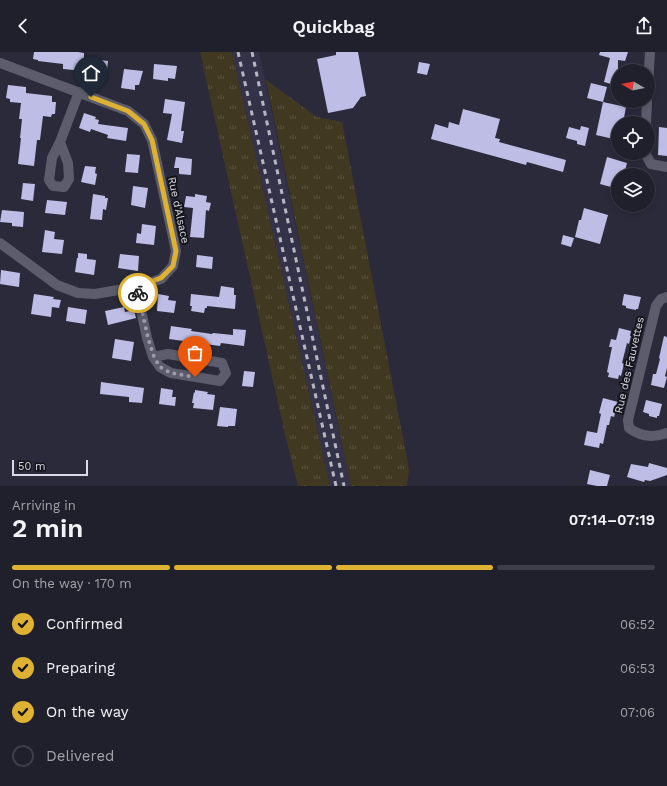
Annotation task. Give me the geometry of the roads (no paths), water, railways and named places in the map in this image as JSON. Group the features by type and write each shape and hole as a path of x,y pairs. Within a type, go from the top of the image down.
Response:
{"street":[{"path":"649,64 650,52"},
{"name":"Rue d'Alsace","path":"0,63 128,111 144,124 152,140 176,251 173,266 161,278 136,287 95,294 78,293 57,285 0,243"},
{"path":"60,142 79,92"},
{"path":"649,160 651,164 667,167"},
{"path":"136,287 148,338 154,357 160,367 171,373 220,381 226,373 222,363 168,354 154,357"},
{"name":"Rue des Fauvettes","path":"667,298 661,299 656,306 628,420 629,428 635,432 651,436 659,436 667,433"}],"railway":[{"path":"238,52 336,486"},
{"path":"252,52 344,486"}]}
